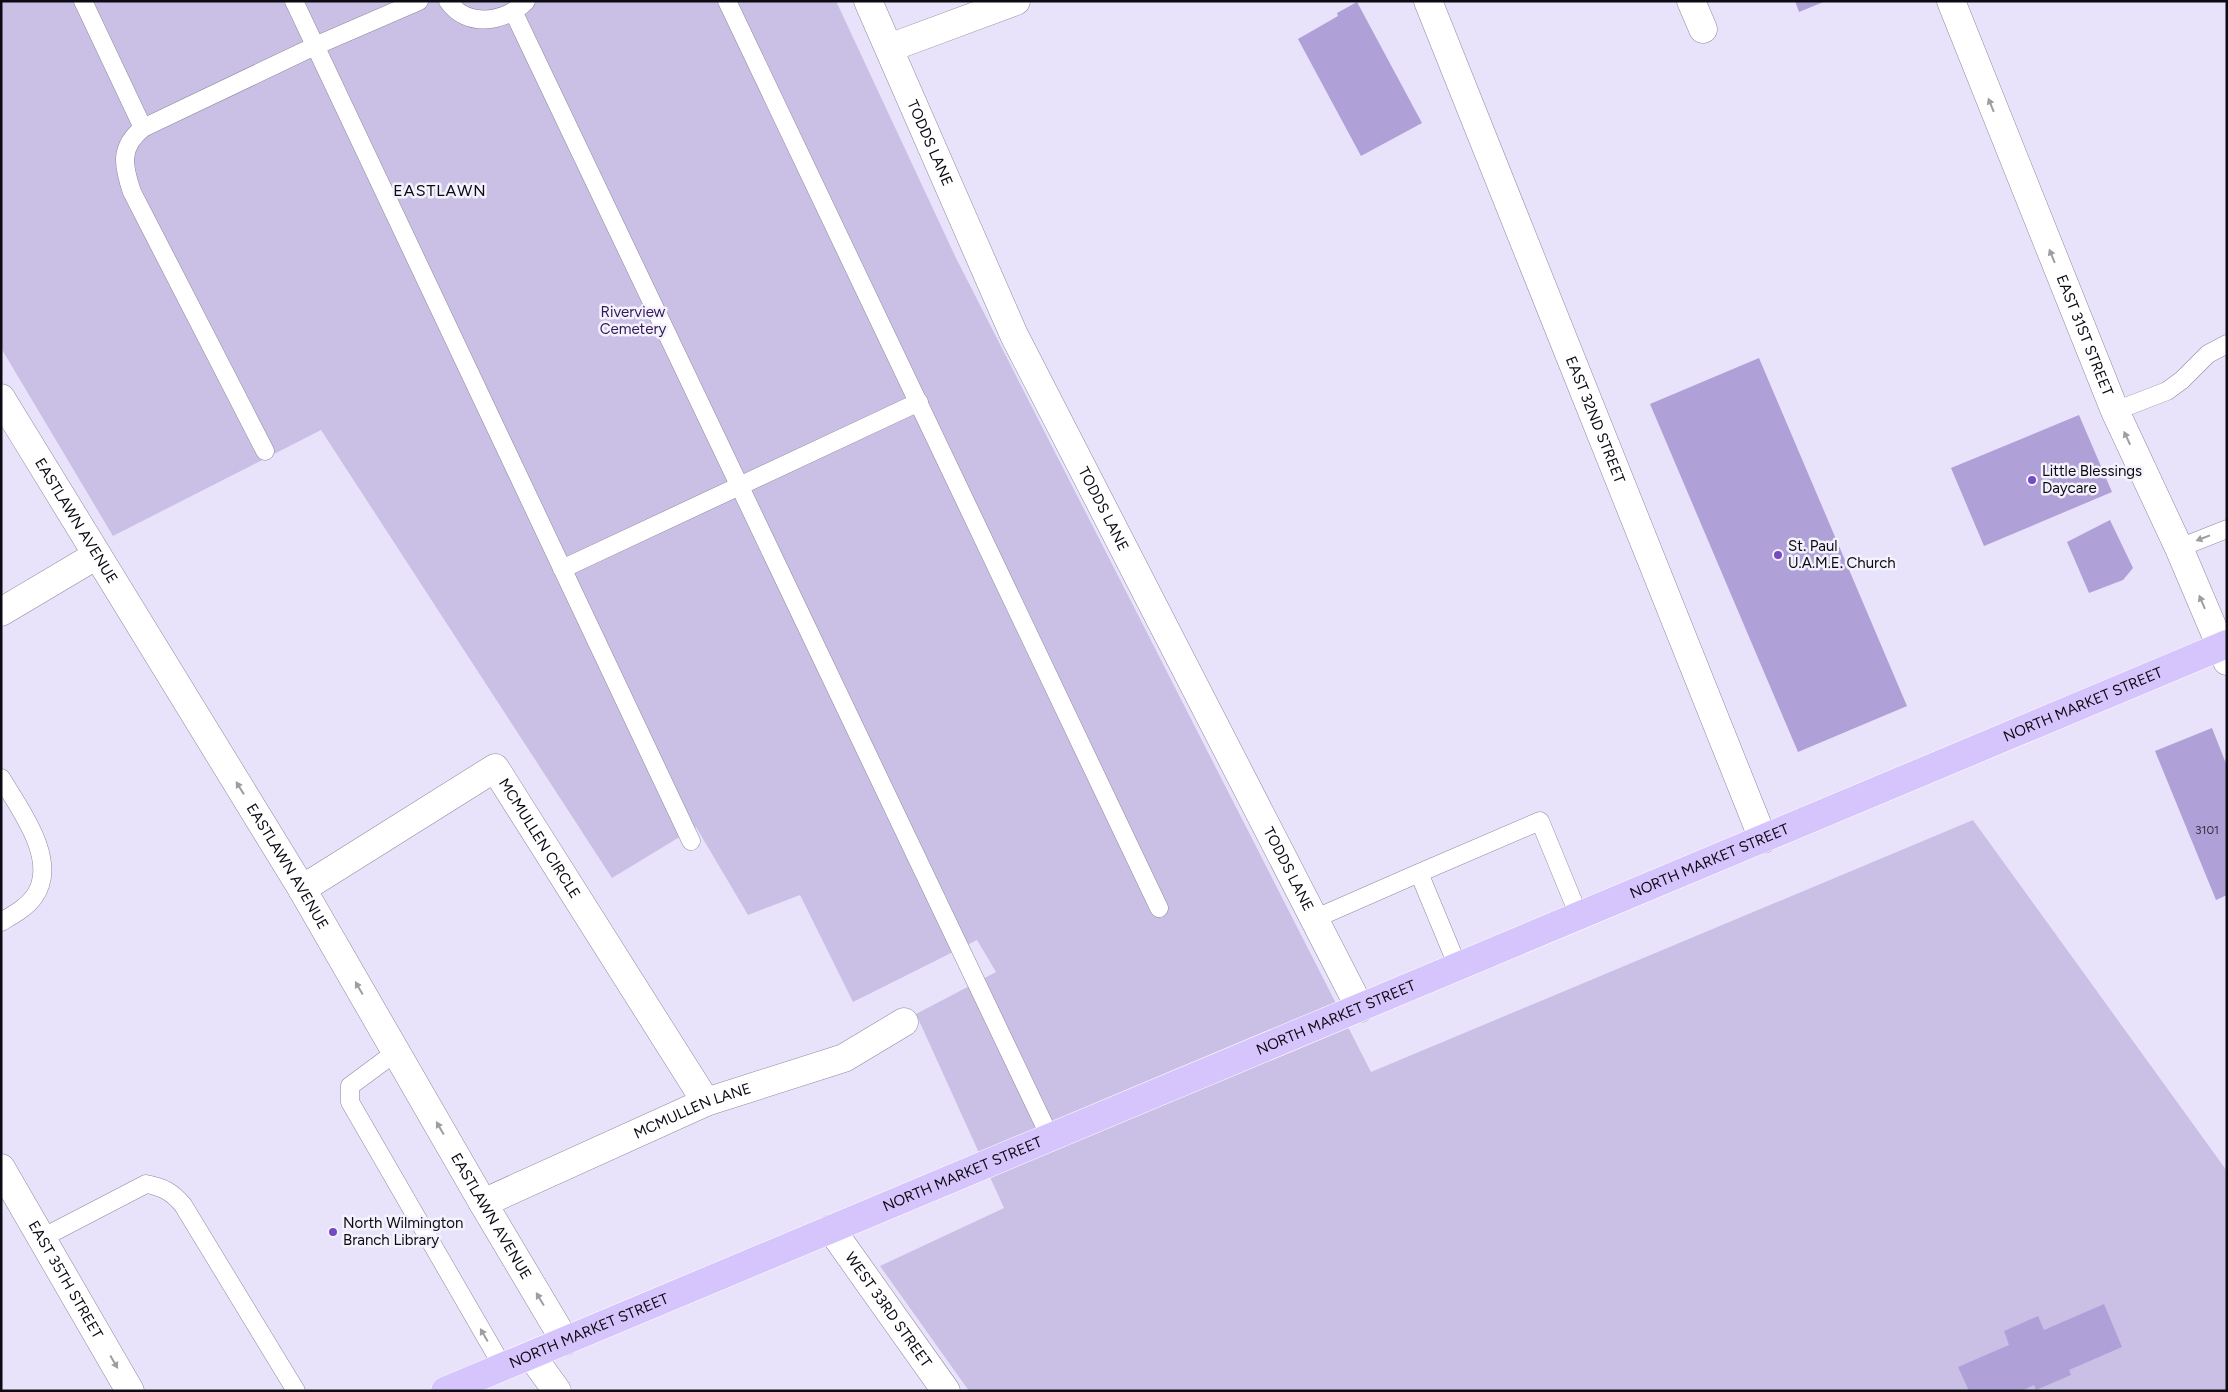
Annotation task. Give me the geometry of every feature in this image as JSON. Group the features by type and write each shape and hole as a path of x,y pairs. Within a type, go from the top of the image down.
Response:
{"main road":[{"name":"NORTH MARKET STREET","path":"446,1391 1763,839 2225,651"}],"street":[{"name":"TODDS LANE","path":"868,1 1014,335 1360,1008"},
{"path":"889,48 1016,1"},
{"name":"EAST 32ND STREET","path":"1428,1 1763,839"},
{"path":"1691,1 1703,29"},
{"name":"EAST 31ST STREET","path":"1954,10 2115,411 2225,651"},
{"name":"EASTLAWN AVENUE","path":"1,398 302,890 483,1203 565,1340"},
{"path":"1,612 97,555"},
{"name":"MCMULLEN CIRCLE","path":"302,890 495,768 706,1102"},
{"name":"MCMULLEN LANE","path":"483,1203 706,1102 844,1058 904,1022"},
{"name":"EAST 35TH STREET","path":"1,1168 130,1391"},
{"name":"WEST 33RD STREET","path":"831,1229 946,1391"},
{"path":"531,1355 556,1391"}],"lane":[{"path":"83,1 143,128"},
{"path":"294,1 691,841"},
{"path":"264,450 132,192 123,162 132,136 143,128 315,46 419,1"},
{"path":"448,1 465,15 481,20 498,19 520,7 740,486 1050,1138"},
{"path":"728,1 1159,908"},
{"path":"2115,411 2167,391 2182,380 2208,354 2227,344"},
{"path":"562,569 919,402"},
{"path":"2179,548 2227,529"},
{"path":"1,778 34,832 41,853 42,876 35,896 19,912 1,922"},
{"path":"1314,919 1540,821 1580,916"},
{"path":"1419,873 1458,966"},
{"path":"396,1052 350,1086 350,1102 503,1367"},
{"path":"42,1238 146,1184 162,1187 173,1193 183,1205 296,1391"}],"green space":[{"name":"Riverview Cemetery","path":"1,1 836,1 956,258 1371,1072 1973,820 2227,1171 2227,1391 969,1391 880,1266 1004,1208 916,1014 996,972 977,940 853,1002 800,895 748,915 696,827 612,878 321,430 113,536 1,348"}],"building":[{"path":"1795,1 1826,1 1799,12"},
{"path":"1357,2 1422,123 1361,156 1298,39 1338,16 1337,13"},
{"name":"St. Paul U.A.M.E. Church","path":"1759,358 1907,706 1798,752 1650,404"},
{"name":"Little Blessings Daycare","path":"2079,415 2112,492 1984,546 1951,468"},
{"path":"2110,520 2133,568 2123,580 2089,593 2067,542"},
{"path":"2212,728 2227,766 2227,895 2216,900 2155,751"},
{"path":"2104,1304 2122,1347 2069,1370 2071,1375 2036,1390 2034,1385 2021,1391 1969,1391 1958,1367 2009,1345 2004,1331 2038,1316 2044,1330"}],"place":[{"name":"Little Blessings Daycare","path":"2032,480"},
{"name":"St. Paul U.A.M.E. Church","path":"1778,555"},
{"name":"North Wilmington Branch Library","path":"333,1232"}],"district":[{"name":"EASTLAWN","path":"440,190"}]}
